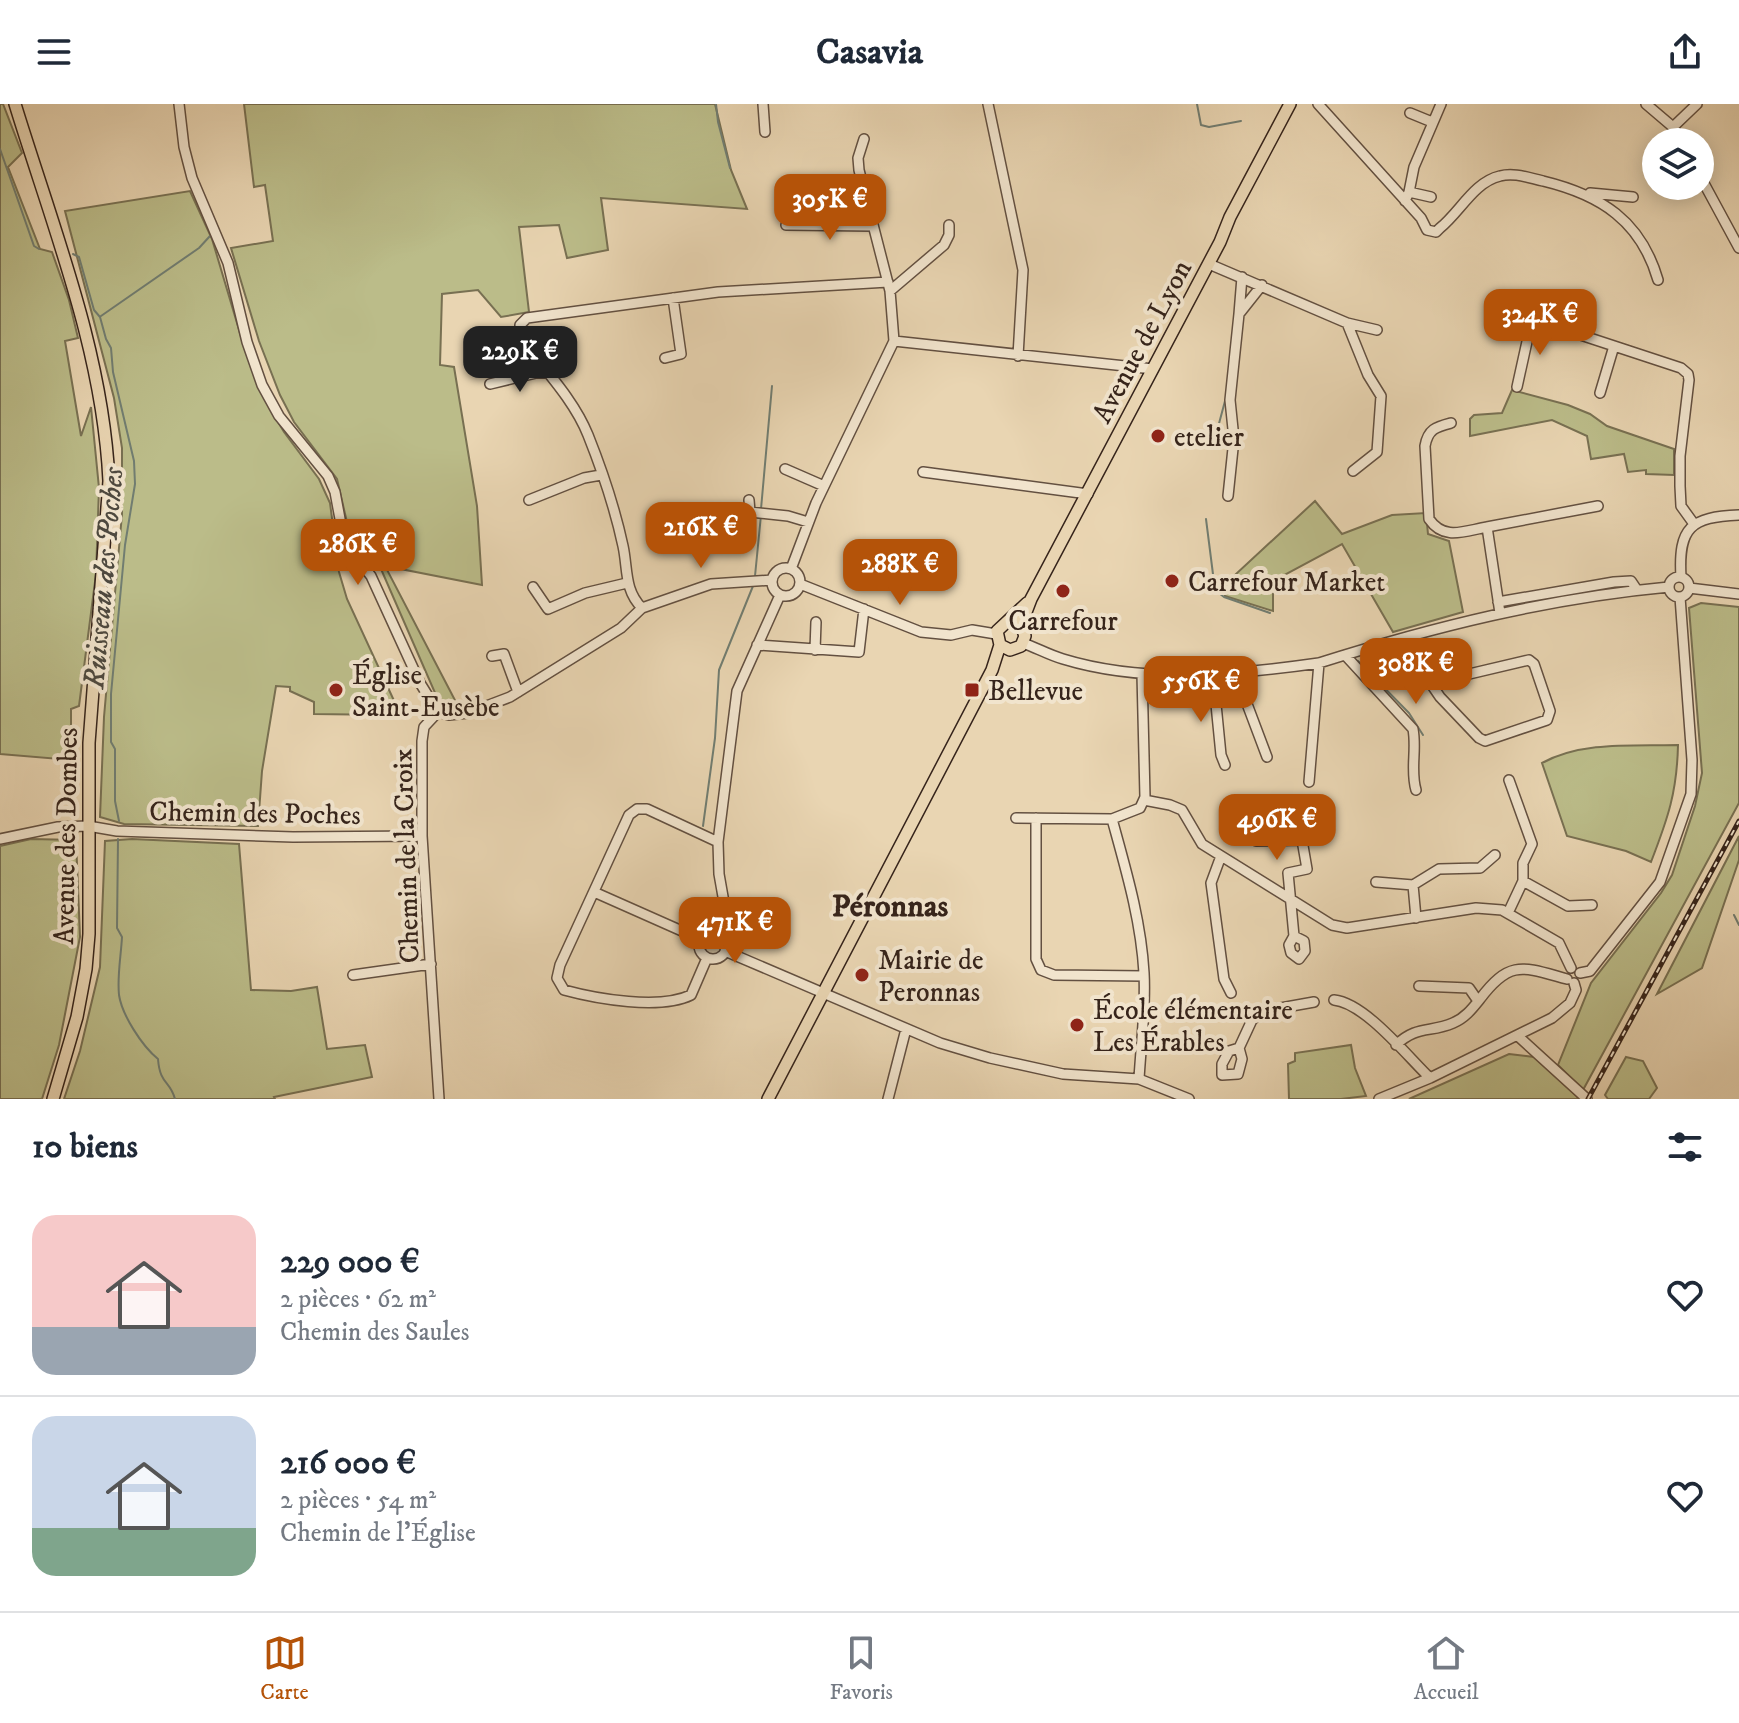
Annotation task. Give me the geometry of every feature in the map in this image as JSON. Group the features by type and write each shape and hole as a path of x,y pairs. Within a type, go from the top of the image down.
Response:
{"main road":[{"name":"Avenue des Dombes","path":"15,104 94,363 107,443 108,508 89,743 89,934 77,1017 53,1099"},
{"name":"Avenue de Lyon","path":"1016,623 1088,494 1290,104"},
{"path":"768,1099 992,670 1001,643 1001,625 1016,623 1025,636 1016,649 1001,643"}],"street":[{"name":"Chemin de la Croix","path":"179,104 184,147 192,178 228,263 247,342 262,385 279,416 328,476 349,548 371,576 420,683 438,712 424,727 422,741 422,836 439,1099"},
{"path":"763,104 765,132"},
{"path":"988,104 1023,270 1018,356"},
{"path":"1318,104 1407,196 1427,230 1436,232 1485,182 1501,175 1517,175 1583,193 1633,197"},
{"path":"1407,196 1414,167 1441,104"},
{"path":"1646,104 1673,127 1697,104"},
{"path":"1410,113 1432,122"},
{"path":"791,569 824,486 894,341 889,287 859,170 858,158 864,139"},
{"path":"1583,193 1614,213 1636,234 1650,254 1658,280"},
{"path":"1407,196 1431,197"},
{"path":"1713,200 1739,248"},
{"path":"786,225 873,226"},
{"path":"642,608 634,600 627,583 623,548 581,420 522,340 520,325 527,318 718,292 889,287 944,245 949,235 949,225"},
{"path":"1209,264 1347,323 1354,322 1377,330"},
{"path":"1228,496 1234,439 1230,400 1242,277"},
{"path":"1239,314 1262,285"},
{"path":"665,358 681,354 673,298"},
{"path":"1517,387 1532,319 1681,368 1688,374 1680,456 1681,506 1694,524"},
{"path":"1347,323 1381,402 1377,452 1353,471"},
{"path":"894,341 1153,369"},
{"path":"1600,393 1614,346"},
{"path":"490,384 547,373"},
{"path":"1451,423 1434,427 1427,435 1425,446 1429,519 1436,529 1447,535 1598,506"},
{"path":"785,469 824,486"},
{"path":"923,472 1088,494"},
{"path":"529,500 584,478 601,475"},
{"path":"749,500 750,512 788,516 808,522"},
{"path":"1681,577 1680,553 1684,538 1694,524 1709,516 1739,515"},
{"path":"1487,527 1500,613"},
{"path":"791,569 798,575 800,584 793,594 780,595 774,589 772,580 779,570 791,569"},
{"path":"1681,577 1689,588 1687,594 1680,597 1671,593 1669,587 1672,579 1681,577"},
{"path":"438,712 449,715 468,713 492,706 566,665 621,628 642,608 711,584 772,580"},
{"path":"1498,602 1614,582 1631,581 1637,590"},
{"path":"533,587 548,609 585,593 627,583"},
{"path":"800,584 929,634 951,635 972,630 1001,643"},
{"path":"1023,643 1063,660 1142,674 1213,674 1319,663 1500,613 1669,587"},
{"path":"1689,588 1739,594"},
{"path":"719,933 725,908 718,842 737,691 780,595"},
{"path":"1576,970 1590,971 1660,882 1691,794 1693,768 1680,597"},
{"path":"757,645 859,652 864,609"},
{"path":"815,650 816,622"},
{"path":"1411,636 1431,683 1449,708 1479,738 1485,741 1547,720 1550,711 1534,664 1529,660 1431,683"},
{"path":"492,656 504,654 518,692"},
{"path":"1345,655 1413,729 1416,744 1413,782 1416,790"},
{"path":"1309,782 1319,663"},
{"path":"1235,672 1267,757"},
{"path":"1016,818 1112,819 1140,808 1144,800 1142,674"},
{"path":"1213,674 1221,755 1225,765"},
{"path":"1508,913 1523,881 1523,863 1532,844 1509,780"},
{"path":"1144,800 1182,810 1202,844 1332,925 1347,928 1476,908 1502,910 1559,943 1576,970 1579,980 1570,981 1534,970 1506,971 1467,1015 1451,1024 1418,1029 1396,1045"},
{"path":"707,958 691,995 678,1001 600,1000 564,990 557,978 560,965 629,815 637,809 647,809 718,842"},
{"path":"1036,818 1036,959 1041,970 1054,975 1144,976"},
{"path":"1112,819 1138,916 1144,976 1139,1079"},
{"name":"Chemin des Poches","path":"0,839 58,827 88,826 117,831 293,837 422,836"},
{"path":"1256,841 1302,840 1307,869 1288,873 1294,936"},
{"path":"1376,882 1413,885 1439,869 1480,868 1495,855"},
{"path":"1221,856 1211,883 1224,979 1231,993"},
{"path":"1523,881 1568,906 1592,905"},
{"path":"1413,885 1416,918"},
{"path":"594,892 700,939"},
{"path":"708,932 719,933 726,941 725,951 719,957 707,958 701,952 700,939 708,932"},
{"path":"725,951 953,1047 1063,1074 1139,1079 1189,1099"},
{"path":"353,975 431,964"},
{"path":"1379,1099 1519,1037 1552,1018 1570,1003 1576,990 1570,981"},
{"path":"1419,986 1469,988 1478,1001"},
{"path":"1334,1000 1346,1001 1361,1010 1430,1078"},
{"path":"1239,1048 1252,1020 1264,1011 1314,1002"},
{"path":"888,1099 906,1029"},
{"path":"1519,1037 1587,1099"}],"green space":[{"path":"0,104 3,104 22,153 8,167 40,249 52,252 69,300 78,338 65,341 81,436 91,407 99,488 96,574 79,706 71,709 71,760 0,754"},
{"path":"244,104 715,104 731,170 747,209 601,198 608,250 567,258 559,225 519,227 529,312 501,317 478,290 442,294 440,365 454,367 477,506 482,585 385,566 458,706 451,709 439,702 381,569 372,568 359,553 349,531 337,479 294,422 259,341 231,248 273,241 265,185 254,187"},
{"path":"190,191 212,239 245,350 268,405 319,479 330,503 339,572 347,599 396,705 390,715 314,714 314,702 290,691 290,687 276,686 262,771 258,826 124,824 100,817 104,717 122,514 122,448 114,398 65,211"},
{"path":"1512,390 1568,405 1590,414 1607,426 1674,449 1674,475 1646,474 1646,470 1628,472 1624,454 1591,459 1587,436 1552,420 1470,436 1470,419 1474,415 1502,413"},
{"path":"1315,501 1342,534 1392,515 1426,513 1428,534 1449,541 1463,612 1393,632 1342,544 1273,581 1273,611 1225,596 1223,586"},
{"path":"1701,603 1739,607 1739,803 1583,1090 1558,1065 1591,983 1672,875 1695,806 1702,773 1689,608"},
{"path":"1678,745 1670,805 1651,862 1626,851 1567,836 1542,763 1591,748"},
{"path":"1739,836 1739,860 1702,968 1657,994"},
{"path":"31,839 76,840 80,937 59,1045 42,1099 0,1099 0,846"},
{"path":"132,839 239,844 251,990 291,991 317,987 327,1049 365,1045 372,1077 275,1099 64,1099 80,1051 100,967 105,841"},
{"path":"1351,1045 1355,1068 1366,1096 1289,1099 1288,1064 1295,1061 1295,1053"},
{"path":"1509,1054 1534,1057 1577,1099 1409,1099"},
{"path":"1626,1057 1643,1061 1657,1088 1649,1099 1608,1099 1605,1095"}],"waterway":[{"path":"716,104 730,168"},
{"path":"1197,104 1201,125 1209,127 1241,121"},
{"name":"Ruisseau des Poches","path":"0,149 34,246 39,249"},
{"path":"101,316 199,248 210,236"},
{"name":"Ruisseau des Poches","path":"73,254 79,257 94,310 100,317 111,348 113,372 134,461 135,484 125,545 111,694 111,742 115,749 115,801 119,821"},
{"path":"761,509 772,386"},
{"path":"1213,446 1225,401"},
{"path":"755,576 761,515"},
{"path":"1206,519 1215,590 1224,597 1270,613"},
{"path":"703,826 715,738 719,670 753,586"},
{"path":"1358,661 1409,713 1423,735"},
{"name":"Ruisseau des Poches","path":"118,839 117,928 122,937 119,995 134,1030 158,1059 161,1074 175,1099"},
{"path":"1734,915 1739,925"}],"railway":[{"path":"1588,1099 1739,821"}],"place":[{"name":"etelier","path":"1158,436"},
{"name":"Carrefour Market","path":"1172,581"},
{"name":"Carrefour","path":"1063,591"},
{"name":"Église Saint-Eusèbe","path":"336,690"},
{"name":"Bellevue","path":"972,690"},
{"name":"Mairie de Peronnas","path":"862,975"},
{"name":"École élémentaire Les Érables","path":"1077,1025"}],"district":[{"name":"Péronnas","path":"890,905"}]}
